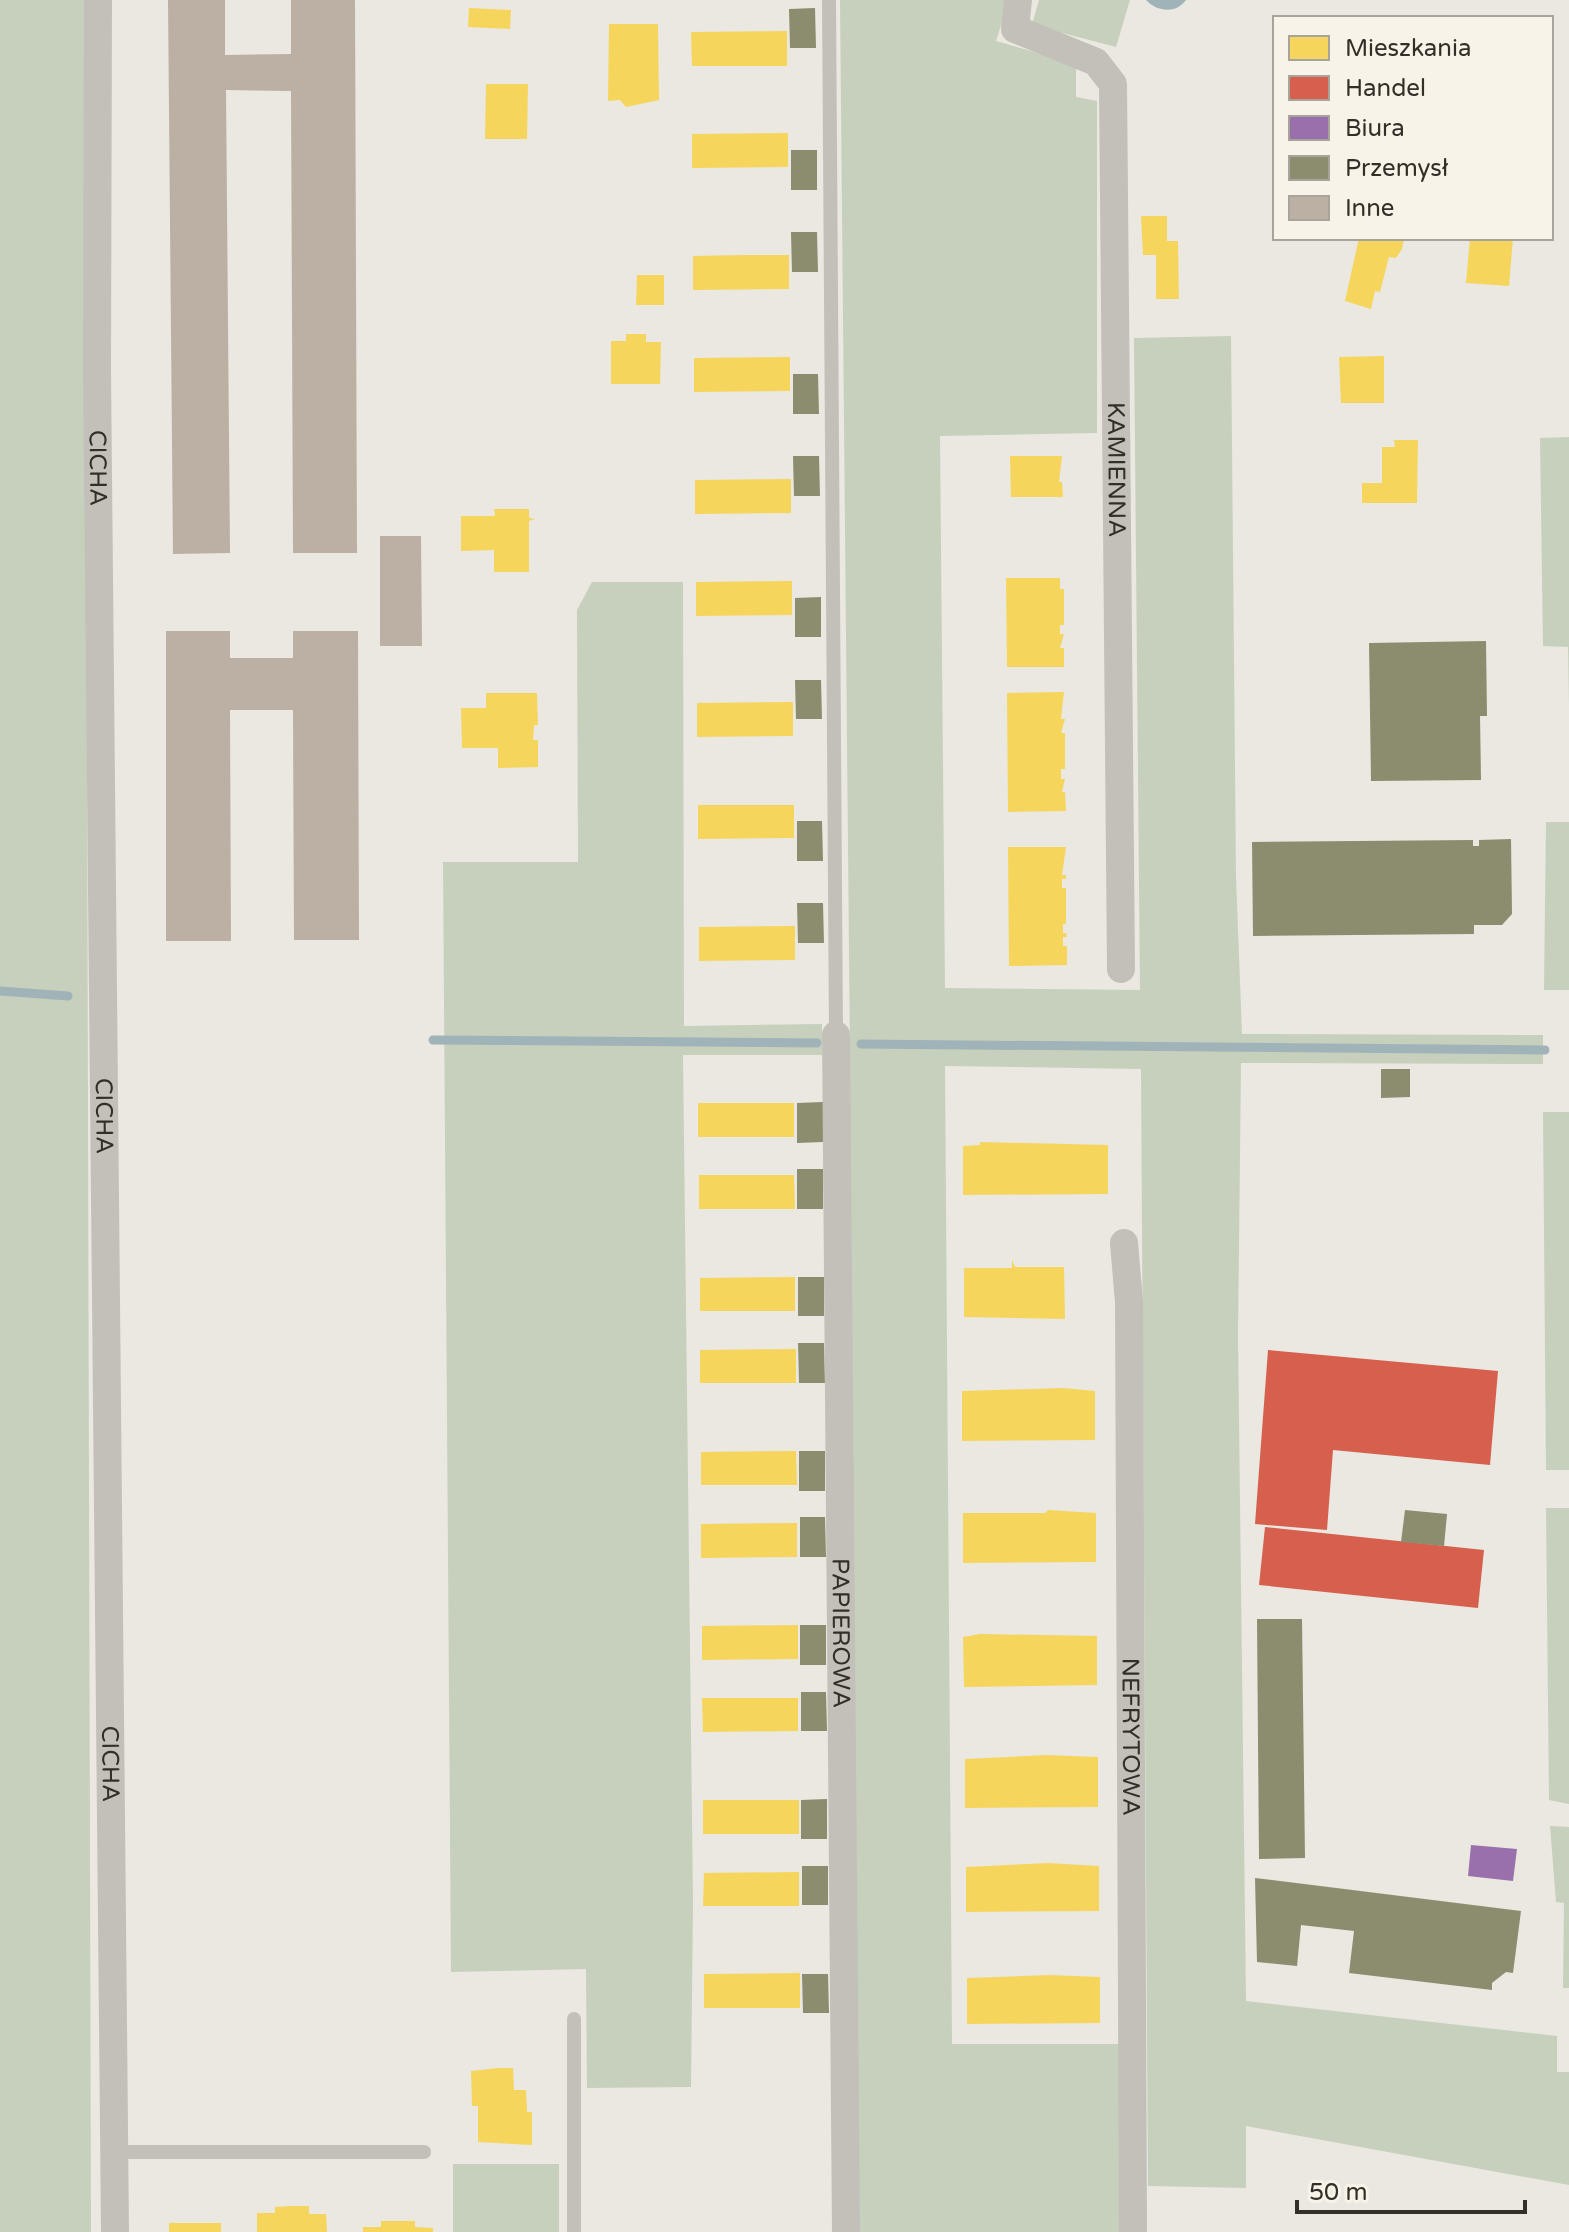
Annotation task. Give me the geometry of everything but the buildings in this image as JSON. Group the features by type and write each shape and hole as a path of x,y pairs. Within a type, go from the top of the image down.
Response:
{"street":[{"name":"CICHA","path":"98,0 97,370 115,2232"},
{"name":"KAMIENNA","path":"1018,0 1015,29 1096,62 1113,84 1121,969"},
{"name":"PAPIEROWA","path":"836,1035 846,2232"},
{"name":"NEFRYTOWA","path":"1124,1243 1129,1302 1133,2232"}],"lane":[{"path":"829,0 836,1035"},
{"path":"574,2019 574,2232"},
{"path":"114,2152 424,2152"}],"green space":[{"path":"0,0 85,0 91,2232 0,2232"},
{"path":"840,0 1009,0 996,41 1076,64 1076,97 1097,101 1097,433 940,436 945,988 1140,990 1134,338 1231,336 1236,877 1242,1034 1543,1035 1543,1064 1241,1063 1238,1336 1246,2001 1557,2036 1557,2072 1569,2072 1569,2185 1246,2126 1246,2188 1148,2186 1141,1069 945,1066 952,2044 1120,2044 1122,2232 835,2232 850,1055"},
{"path":"1039,0 1130,0 1116,47 1032,25"},
{"path":"1569,437 1569,705 1568,647 1543,646 1540,438"},
{"path":"592,582 683,582 684,1026 822,1024 822,1055 683,1055 693,1903 691,2087 587,2088 586,1969 451,1972 443,862 578,862 577,610"},
{"path":"1546,822 1569,822 1569,990 1544,990"},
{"path":"1543,1112 1569,1112 1569,1470 1546,1470"},
{"path":"1546,1508 1569,1508 1569,1804 1549,1800"},
{"path":"1550,1826 1569,1827 1569,1988 1563,1988 1564,1903 1556,1902"},
{"path":"453,2164 559,2164 559,2232 453,2232"}],"shaded area":[{"path":"1146,0 1186,0 1177,8 1166,10"}],"waterway":[{"path":"0,991 68,996"},
{"path":"433,1040 817,1043"},
{"path":"861,1044 1545,1050"}]}
